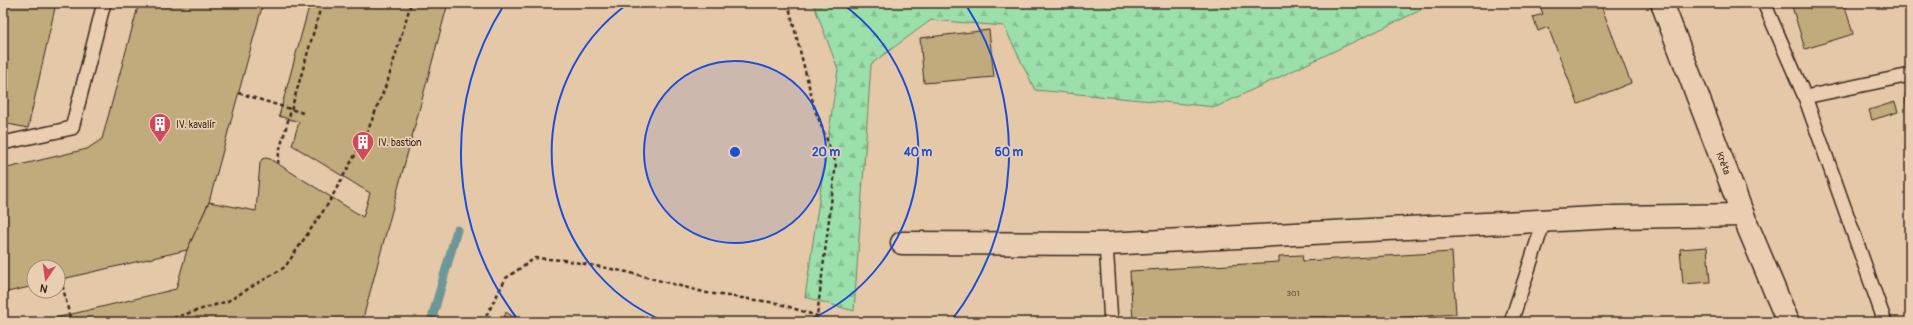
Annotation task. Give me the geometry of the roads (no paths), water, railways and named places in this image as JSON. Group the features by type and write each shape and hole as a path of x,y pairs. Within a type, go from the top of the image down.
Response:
{"street":[{"name":"Kréta","path":"1662,3 1743,215 1788,322"},
{"path":"902,243 1106,244 1544,221 1743,215"}],"lane":[{"path":"3,143 72,128 104,3"},
{"path":"1764,3 1805,97 1885,322"},
{"path":"1805,97 1910,75"},
{"path":"1511,322 1544,221"},
{"path":"1106,244 1111,322"}],"waterway":[{"path":"431,322 457,230"}],"place":[{"name":"IV. kavalír","path":"160,144"},
{"name":"IV. bastion","path":"363,162"}]}
